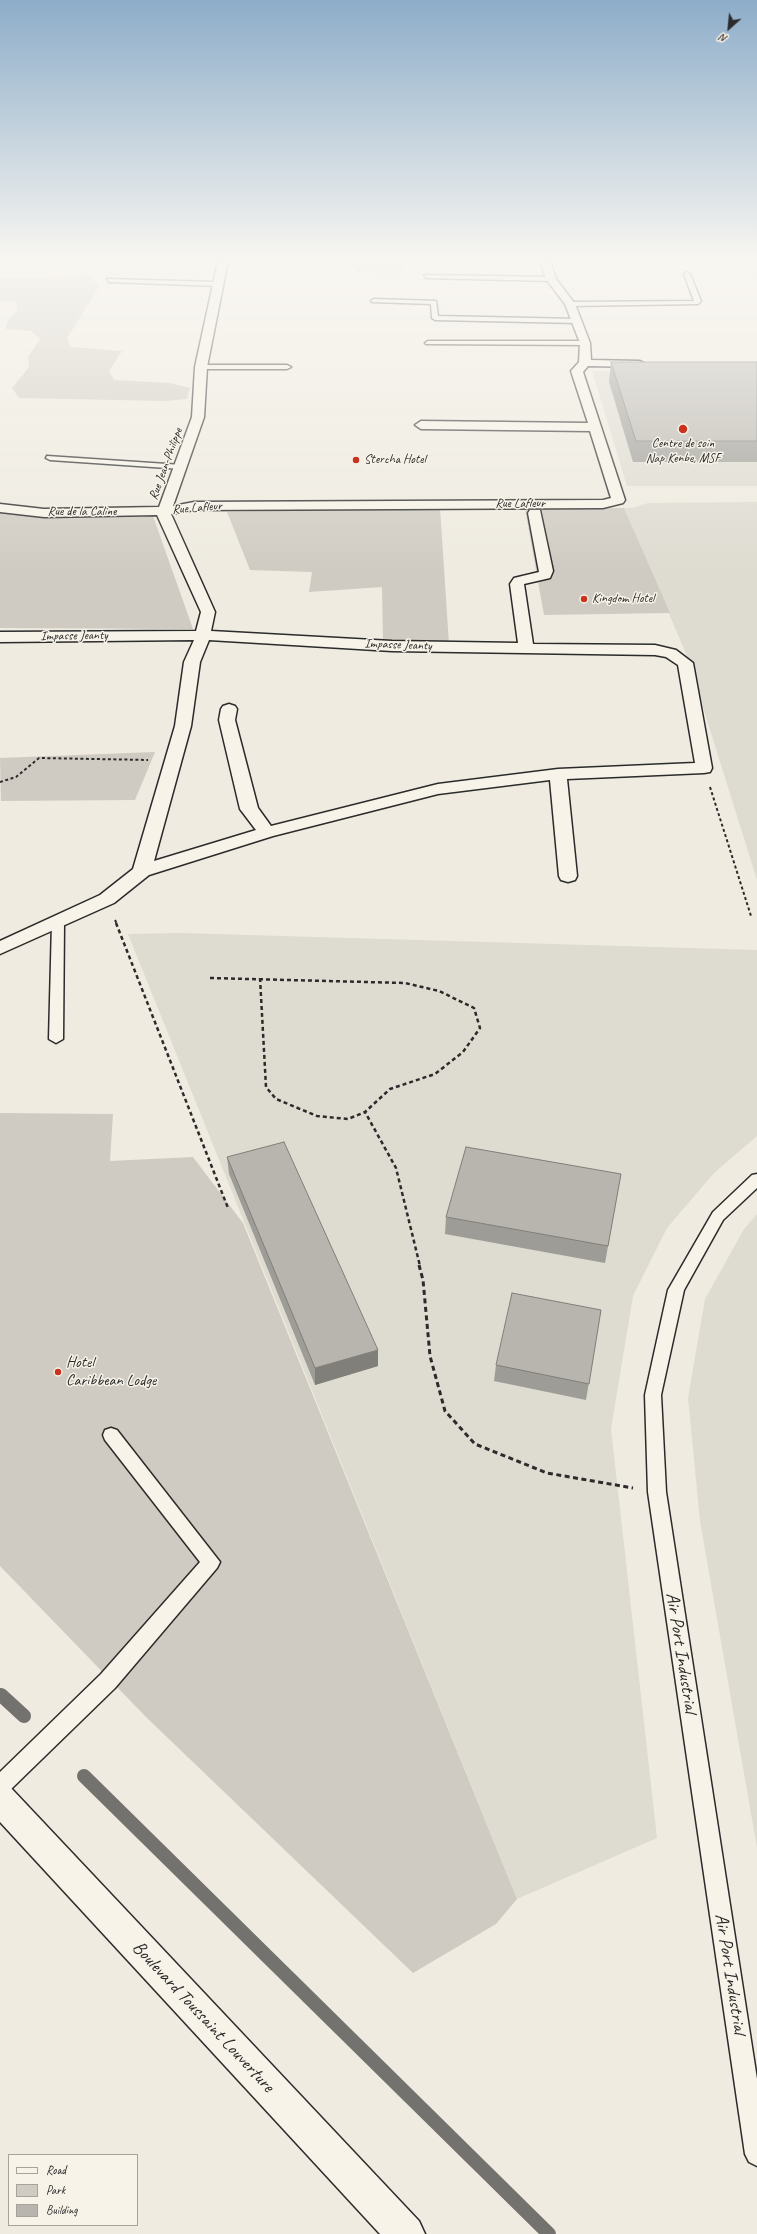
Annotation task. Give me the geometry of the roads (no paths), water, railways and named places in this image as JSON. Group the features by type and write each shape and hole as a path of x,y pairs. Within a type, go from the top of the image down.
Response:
{"street":[{"name":"Rue Lafleur","path":"164,511 194,506 603,504 618,500 577,371 583,365"},
{"name":"Rue Jean-Philippe","path":"164,511 182,467 198,417 201,368"},
{"path":"421,425 595,427"},
{"name":"Rue de la Caline","path":"0,508 44,513 164,511"},
{"path":"142,871 172,760 183,726 192,662 203,635 208,612 164,517 164,511"},
{"path":"526,647 517,584 519,581 545,574 546,570 535,513"},
{"name":"Impasse Jeanty","path":"0,637 203,635 392,646 655,650 671,653 685,663 704,768 558,774"},
{"path":"230,709 227,720 250,809 267,832"},
{"path":"0,948 107,899 142,871 267,832 438,789 558,774 568,876"},
{"name":"Boulevard Toussaint Louverture","path":"0,1799 406,2234"}],"lane":[{"path":"201,368 287,367"},
{"path":"50,458 182,467"},
{"path":"56,1039 58,922"},
{"name":"Air Port Industrial","path":"757,1179 718,1216 676,1290 654,1395 657,1492 757,2154"},
{"path":"0,1786 108,1681 212,1562 111,1435"}],"waterway":[{"path":"1,1695 24,1716"},
{"path":"84,1776 549,2234"}],"place":[{"name":"Centre de soin Nap Kenbe, MSF","path":"683,429"},
{"name":"Stercha Hotel","path":"356,460"},
{"name":"Kingdom Hotel","path":"584,599"},
{"name":"Hotel Caribbean Lodge","path":"58,1372"}]}
